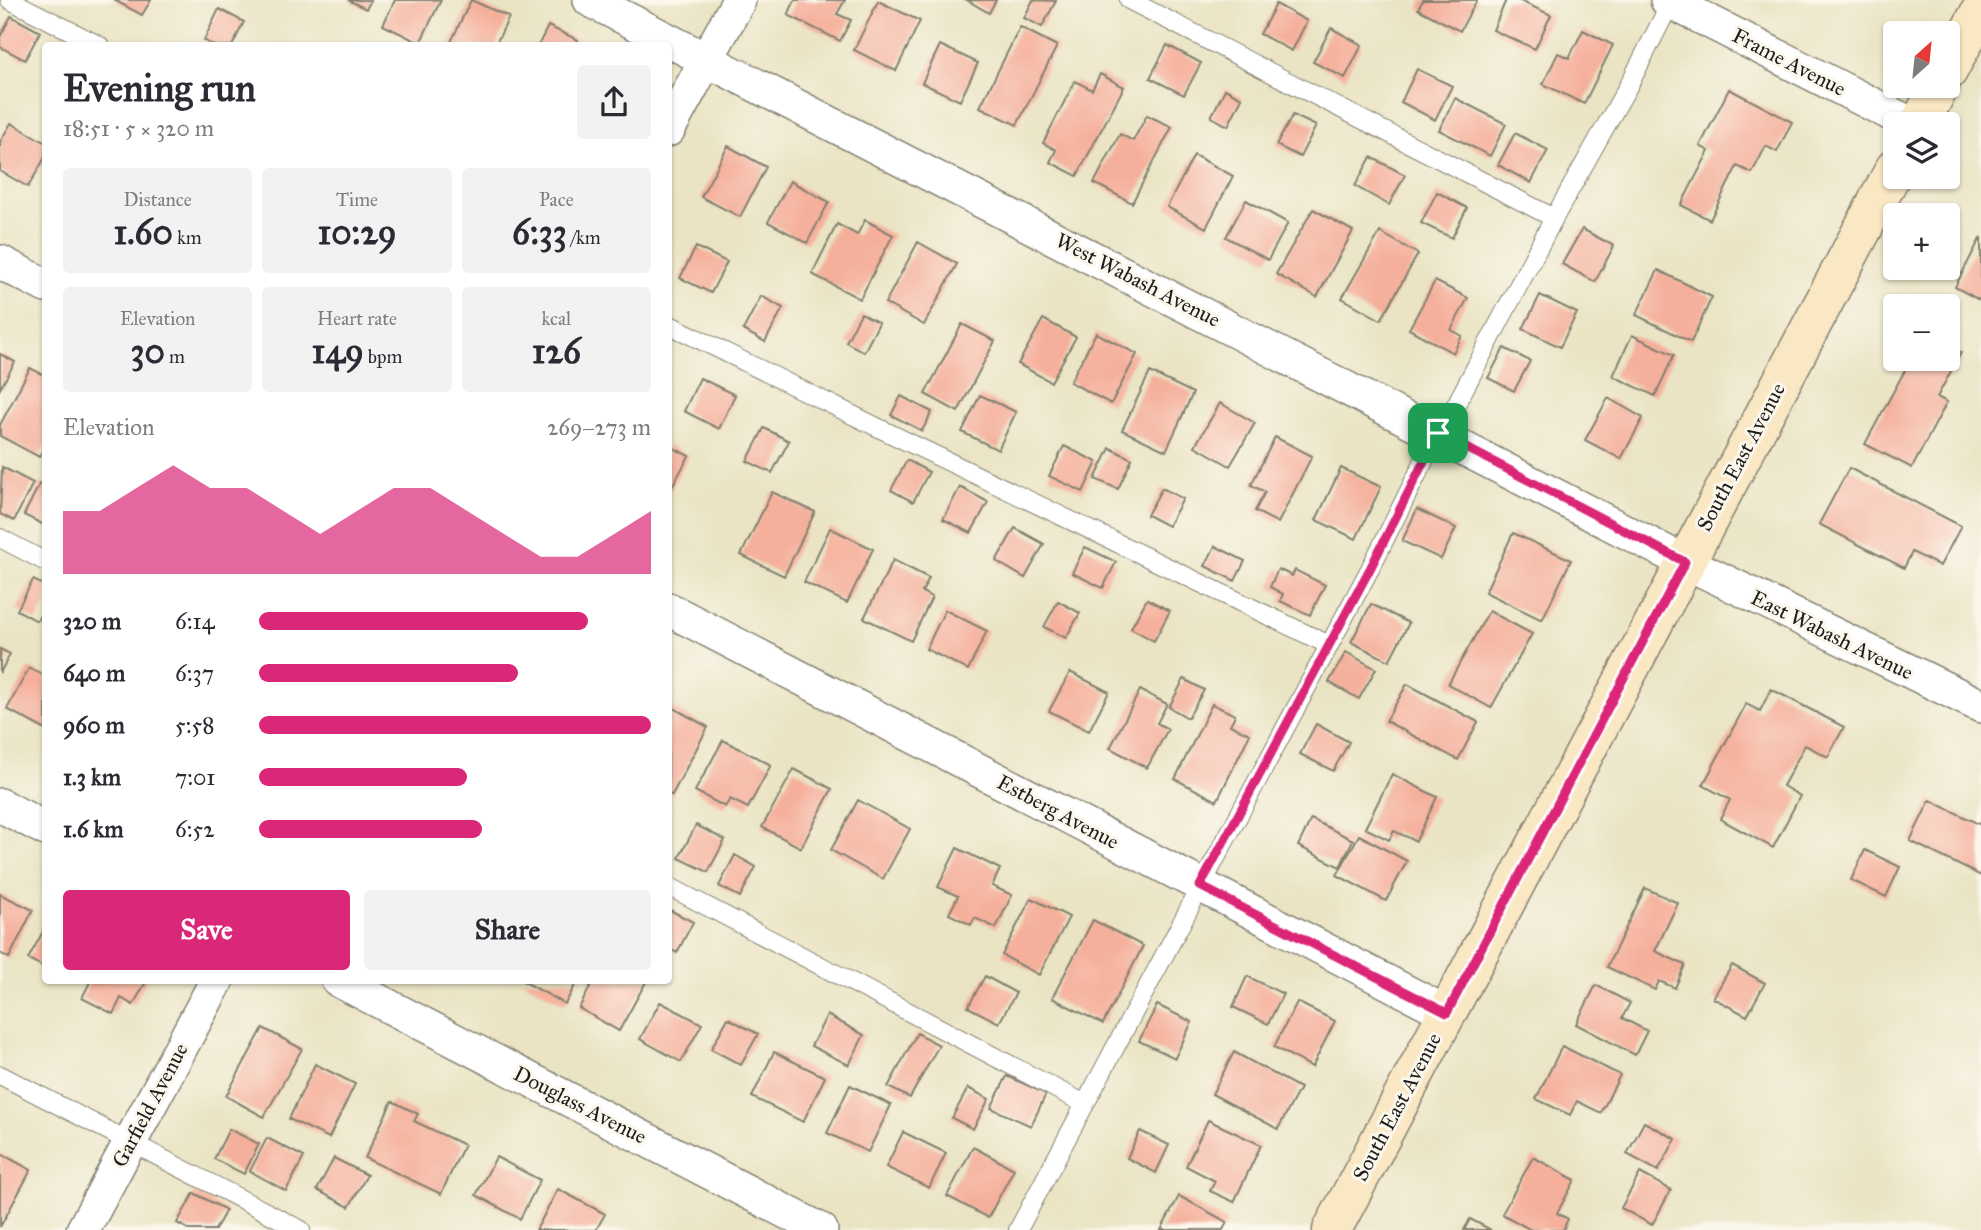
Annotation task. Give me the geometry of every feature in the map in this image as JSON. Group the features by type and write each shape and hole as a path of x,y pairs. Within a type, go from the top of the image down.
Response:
{"main road":[{"path":"1960,49 1981,10"},
{"name":"South East Avenue","path":"1332,1230 1884,189"}],"street":[{"name":"West Wabash Avenue","path":"590,0 1685,562"},
{"path":"672,123 739,0"},
{"name":"Frame Avenue","path":"1670,1 1887,112"},
{"path":"0,262 42,284"},
{"name":"East Wabash Avenue","path":"1685,562 1981,706"},
{"name":"Estberg Avenue","path":"672,611 1447,1013"},
{"path":"0,805 42,827"},
{"name":"Garfield Avenue","path":"83,1230 215,984"},
{"name":"Douglass Avenue","path":"346,984 821,1230"}],"lane":[{"path":"10,0 92,42"},
{"path":"1129,0 1554,218"},
{"path":"1018,1230 1329,645 1438,433 1454,409 1554,218 1632,80 1670,1"},
{"path":"672,326 1329,645"},
{"path":"0,538 42,560"},
{"path":"672,888 1085,1104"},
{"path":"0,1075 301,1230"}],"building":[{"path":"114,0 151,0 142,15"},
{"path":"348,0 371,0 366,9"},
{"path":"395,0 441,0 420,42 383,25"},
{"path":"471,0 509,17 497,42 451,42"},
{"path":"795,0 845,0 837,14 851,20 840,41 788,15"},
{"path":"967,0 996,0 989,13"},
{"path":"1033,0 1056,1 1042,27 1024,18"},
{"path":"1423,0 1477,0 1460,31 1418,9"},
{"path":"1506,0 1518,0 1551,15 1535,49 1493,30"},
{"path":"878,1 920,21 896,71 854,50"},
{"path":"1276,4 1307,21 1292,51 1260,34"},
{"path":"219,9 244,22 234,42 204,40"},
{"path":"11,16 40,32 25,60 0,47 0,37"},
{"path":"548,26 578,40 577,42 540,42"},
{"path":"1020,27 1057,46 1017,125 980,107"},
{"path":"1331,28 1362,45 1345,78 1313,62"},
{"path":"1583,30 1613,45 1584,104 1543,84 1558,53 1569,58"},
{"path":"940,45 978,63 960,101 922,83"},
{"path":"1167,45 1201,63 1184,95 1150,78"},
{"path":"1417,69 1452,86 1435,120 1401,102"},
{"path":"1100,74 1124,87 1077,176 1050,162 1056,150 1043,143 1075,81 1092,90"},
{"path":"1225,89 1242,98 1228,126 1211,117"},
{"path":"1729,89 1792,122 1777,152 1766,146 1752,173 1737,166 1710,220 1681,205 1709,151 1700,146"},
{"path":"1455,98 1506,124 1490,156 1439,130"},
{"path":"1147,115 1172,127 1132,203 1094,183 1120,134 1133,141"},
{"path":"1293,115 1316,126 1300,157 1276,145"},
{"path":"11,123 42,141 42,163 28,187 0,171 0,142"},
{"path":"1515,133 1548,150 1531,183 1498,165"},
{"path":"728,146 766,167 740,217 701,197"},
{"path":"1194,155 1233,176 1206,228 1167,207"},
{"path":"1371,157 1405,175 1389,205 1355,186"},
{"path":"790,181 829,202 807,243 768,222"},
{"path":"1437,192 1467,208 1452,238 1421,223"},
{"path":"1246,200 1288,223 1268,260 1226,237"},
{"path":"1313,209 1353,231 1317,297 1276,274"},
{"path":"865,220 893,235 860,299 812,274 837,224 857,235"},
{"path":"1582,229 1614,246 1595,282 1562,264"},
{"path":"1380,232 1418,254 1381,320 1342,298"},
{"path":"1981,237 1981,301 1955,287"},
{"path":"918,242 957,264 924,325 885,303"},
{"path":"696,247 727,262 711,293 680,278"},
{"path":"1658,270 1712,297 1691,342 1636,315"},
{"path":"1435,281 1468,298 1451,330 1462,336 1453,353 1409,329"},
{"path":"1540,295 1577,313 1560,347 1523,329"},
{"path":"761,296 783,308 765,342 743,330"},
{"path":"861,313 879,323 864,352 846,342"},
{"path":"1043,319 1076,337 1051,382 1018,364"},
{"path":"962,324 995,341 958,412 925,394"},
{"path":"1096,333 1137,354 1111,404 1070,382"},
{"path":"1632,335 1674,355 1655,396 1613,376"},
{"path":"1504,348 1530,361 1514,391 1488,378"},
{"path":"0,354 15,362 0,389"},
{"path":"30,368 42,374 42,451 39,457 0,436 0,425"},
{"path":"1905,371 1951,371 1937,397 1947,402 1912,468 1865,444"},
{"path":"1150,372 1193,393 1166,451 1122,430"},
{"path":"700,378 735,395 719,429 684,411"},
{"path":"980,395 1016,412 998,450 962,432"},
{"path":"901,396 932,412 922,431 891,415"},
{"path":"1608,398 1643,418 1621,459 1585,440"},
{"path":"1220,403 1255,423 1230,466 1195,446"},
{"path":"764,428 789,441 772,473 747,461"},
{"path":"1275,437 1312,456 1278,523 1255,511 1265,492 1251,485"},
{"path":"1064,446 1097,462 1083,492 1049,476"},
{"path":"672,447 689,456 672,487"},
{"path":"1110,448 1132,459 1118,489 1095,479"},
{"path":"907,460 929,472 913,502 891,490"},
{"path":"2,467 33,483 14,521 0,514"},
{"path":"1341,468 1381,487 1356,539 1316,520"},
{"path":"1849,468 1961,526 1940,566 1912,552 1904,568 1819,524"},
{"path":"40,483 42,484 42,524 24,515"},
{"path":"960,487 988,502 971,533 943,519"},
{"path":"1162,488 1183,499 1168,526 1147,515"},
{"path":"772,492 815,512 784,576 741,555"},
{"path":"1417,509 1456,528 1441,559 1402,541"},
{"path":"830,528 873,549 847,603 804,582"},
{"path":"1015,528 1044,544 1025,578 996,561"},
{"path":"1513,533 1571,560 1542,620 1485,592"},
{"path":"1215,546 1245,561 1235,581 1205,566"},
{"path":"1085,547 1116,562 1103,588 1072,573"},
{"path":"893,560 929,578 922,592 932,597 911,641 864,618"},
{"path":"1278,569 1292,576 1295,570 1325,585 1310,615 1280,601 1283,594 1270,587"},
{"path":"33,580 42,584 42,612 37,621 17,610"},
{"path":"1147,599 1170,611 1154,641 1131,628"},
{"path":"1058,601 1080,613 1066,638 1044,627"},
{"path":"1371,604 1409,623 1389,661 1351,642"},
{"path":"945,610 987,631 968,670 926,649"},
{"path":"1489,611 1532,634 1491,708 1448,684"},
{"path":"0,649 10,654 0,673"},
{"path":"1346,652 1376,669 1359,699 1329,682"},
{"path":"29,668 42,674 42,728 7,709"},
{"path":"1070,672 1109,692 1089,731 1049,711"},
{"path":"1184,679 1204,690 1188,718 1169,707"},
{"path":"1407,684 1478,722 1458,760 1386,721"},
{"path":"1771,689 1844,727 1828,757 1805,745 1783,786 1800,796 1773,848 1720,819 1730,800 1703,785 1746,704 1760,711"},
{"path":"1140,690 1167,704 1157,723 1168,729 1147,768 1110,748"},
{"path":"1212,704 1235,715 1230,725 1250,734 1217,801 1175,779"},
{"path":"672,707 708,727 672,795"},
{"path":"1316,724 1349,742 1333,771 1300,754"},
{"path":"723,740 771,765 748,808 730,799 725,807 695,791"},
{"path":"794,769 832,789 801,848 762,827"},
{"path":"1392,774 1437,797 1416,841 1394,831 1389,840 1365,828"},
{"path":"858,800 910,829 883,879 831,850"},
{"path":"1930,800 1981,825 1981,876 1910,841"},
{"path":"1311,819 1353,840 1340,867 1298,846"},
{"path":"696,825 725,840 708,872 679,858"},
{"path":"1359,835 1407,861 1386,901 1337,875"},
{"path":"957,848 1000,869 992,886 1012,895 996,928 975,918 971,925 949,914 958,896 938,887"},
{"path":"1865,850 1900,867 1886,897 1851,880"},
{"path":"735,855 756,867 740,897 719,886"},
{"path":"1645,888 1678,903 1655,951 1685,965 1675,988 1659,981 1655,990 1607,967"},
{"path":"0,894 33,910 9,958 0,953"},
{"path":"1031,898 1069,917 1039,975 1002,955"},
{"path":"672,911 693,922 677,953 672,950"},
{"path":"1093,920 1143,946 1103,1024 1052,998"},
{"path":"42,933 42,966 28,959"},
{"path":"1732,965 1765,983 1747,1016 1713,998"},
{"path":"985,976 1016,993 999,1023 968,1007"},
{"path":"1247,976 1283,994 1268,1024 1233,1007"},
{"path":"89,984 145,984 133,1005 121,998 113,1014 82,998"},
{"path":"528,984 576,984 565,1004"},
{"path":"592,984 645,984 619,1031 579,1008"},
{"path":"1596,985 1630,1003 1622,1018 1647,1031 1635,1055 1576,1024"},
{"path":"660,1002 702,1024 681,1062 640,1039"},
{"path":"1297,1002 1335,1021 1312,1067 1274,1047"},
{"path":"1157,1005 1192,1022 1175,1058 1139,1041"},
{"path":"827,1015 864,1035 849,1065 811,1046"},
{"path":"728,1018 758,1034 741,1065 711,1049"},
{"path":"263,1028 302,1049 264,1117 226,1096"},
{"path":"917,1033 939,1045 910,1098 888,1087"},
{"path":"1562,1046 1620,1075 1601,1113 1577,1101 1570,1115 1536,1099"},
{"path":"774,1052 825,1077 803,1122 752,1097"},
{"path":"1234,1052 1300,1088 1278,1129 1212,1094"},
{"path":"315,1064 355,1084 329,1138 289,1119"},
{"path":"1007,1076 1046,1094 1031,1126 991,1108"},
{"path":"850,1085 891,1105 868,1152 827,1133"},
{"path":"968,1088 989,1099 973,1129 952,1118"},
{"path":"392,1101 418,1114 414,1121 464,1145 441,1194 365,1158"},
{"path":"1208,1120 1261,1145 1234,1202 1210,1191 1215,1181 1186,1166"},
{"path":"1644,1122 1676,1139 1658,1171 1627,1154"},
{"path":"229,1129 259,1144 244,1174 214,1159"},
{"path":"1140,1131 1169,1145 1156,1173 1127,1158"},
{"path":"903,1132 946,1153 929,1188 886,1167"},
{"path":"267,1138 304,1157 286,1191 250,1171"},
{"path":"973,1147 1014,1169 988,1218 947,1196"},
{"path":"0,1153 31,1170 0,1227"},
{"path":"496,1157 540,1180 520,1219 476,1195"},
{"path":"1533,1157 1575,1180 1557,1213 1568,1219 1563,1230 1531,1230 1502,1214"},
{"path":"334,1158 367,1175 349,1207 317,1190"},
{"path":"1640,1173 1671,1190 1652,1225 1621,1208"},
{"path":"558,1189 605,1214 596,1230 536,1230"},
{"path":"194,1193 226,1210 215,1230 190,1230 177,1223"},
{"path":"1179,1196 1227,1222 1223,1230 1161,1230"},
{"path":"1470,1219 1491,1230 1464,1230"}],"route":[{"path":"1438,433 1685,562 1447,1013 1200,886 1372,565 1438,433"}]}
